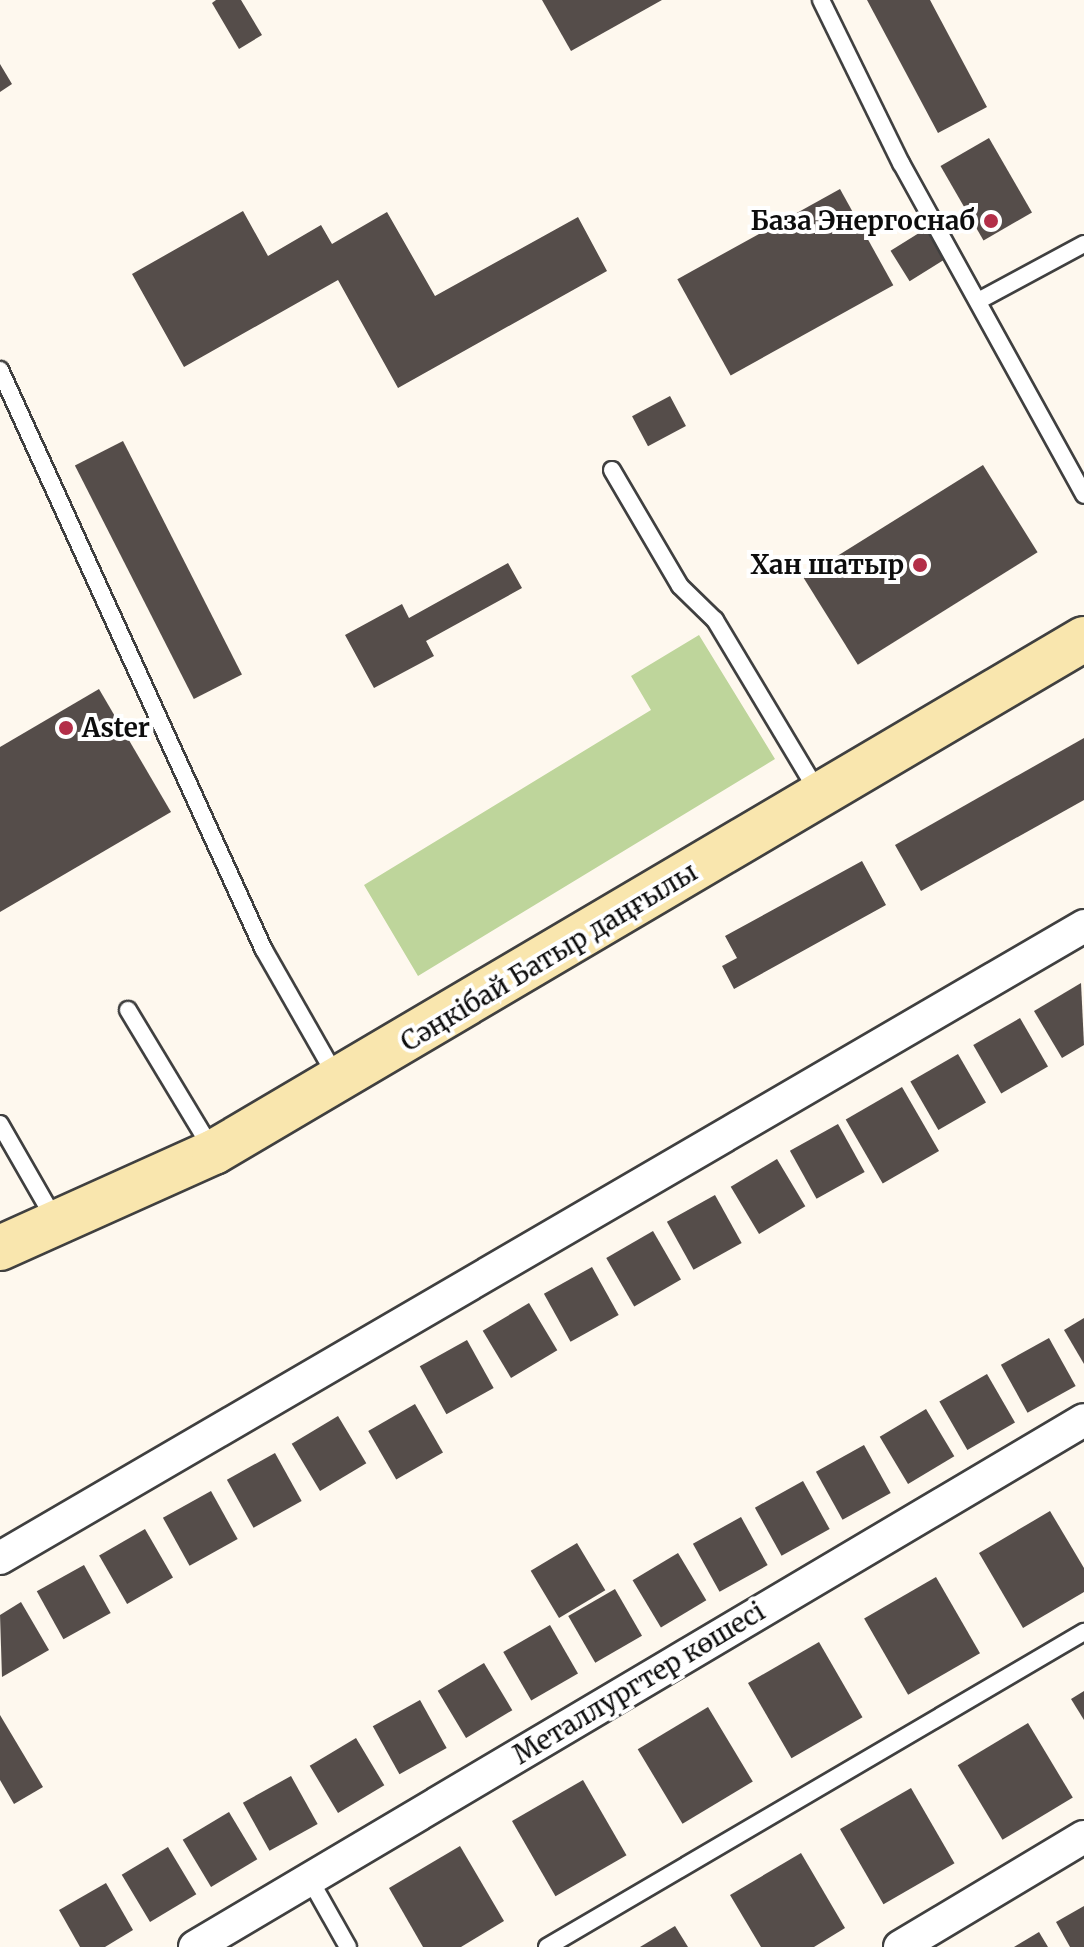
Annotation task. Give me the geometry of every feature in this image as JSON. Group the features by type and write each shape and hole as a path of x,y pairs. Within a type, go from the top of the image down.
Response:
{"street":[{"name":"Сәңкібай Батыр даңғылы","path":"0,1248 214,1152 1084,639"},
{"path":"0,1558 1084,926"},
{"name":"Металлургтер көшесі","path":"195,1947 1084,1420"},
{"path":"900,1947 1084,1837"}],"lane":[{"path":"821,0 901,163 980,300 1084,495"},
{"path":"980,300 1084,244"},
{"path":"0,370 264,950 339,1081"},
{"path":"612,470 680,586 715,620 820,796"},
{"path":"128,1010 214,1152"},
{"path":"0,1124 57,1223"},
{"path":"547,1947 1084,1632"},
{"path":"309,1878 348,1947"}],"green space":[{"path":"699,635 775,759 418,976 364,885 651,710 631,676"}],"building":[{"path":"216,0 241,0 262,35 239,49 212,3"},
{"path":"542,0 662,0 571,51"},
{"path":"867,0 930,0 987,107 938,133"},
{"path":"0,64 12,84 0,92"},
{"path":"989,138 1032,212 984,240 941,166"},
{"path":"840,189 893,285 731,375 677,279"},
{"path":"243,211 268,256 321,225 332,244 387,212 435,296 578,217 607,271 398,388 338,280 184,367 132,274"},
{"path":"927,228 946,259 910,281 891,251"},
{"path":"670,396 686,426 648,446 632,416"},
{"path":"123,441 242,674 194,699 75,466"},
{"name":"Хан шатыр","path":"983,465 1038,552 858,665 803,577"},
{"path":"508,563 522,588 426,641 434,656 374,688 345,635 402,604 409,618"},
{"path":"99,689 171,812 0,912 0,747"},
{"path":"1084,738 1084,800 921,891 895,845"},
{"path":"862,861 886,905 734,989 722,966 737,958 725,936"},
{"path":"1081,983 1084,1045 1062,1058 1034,1011"},
{"path":"1020,1018 1048,1066 1001,1093 973,1045"},
{"path":"958,1054 986,1102 938,1130 910,1082"},
{"path":"902,1087 939,1151 883,1184 846,1120"},
{"path":"838,1124 865,1172 817,1199 790,1151"},
{"path":"777,1159 805,1206 759,1234 731,1187"},
{"path":"715,1195 742,1243 694,1270 667,1222"},
{"path":"653,1231 681,1279 634,1306 606,1258"},
{"path":"592,1267 619,1315 571,1342 544,1294"},
{"path":"529,1303 557,1350 511,1378 483,1331"},
{"path":"1084,1318 1084,1364 1064,1330"},
{"path":"1049,1338 1076,1386 1028,1413 1001,1365"},
{"path":"467,1340 494,1388 446,1414 420,1366"},
{"path":"987,1374 1015,1422 967,1450 939,1402"},
{"path":"415,1404 443,1452 396,1479 368,1431"},
{"path":"926,1409 954,1456 908,1484 880,1437"},
{"path":"338,1416 366,1463 320,1491 292,1444"},
{"path":"864,1445 891,1493 843,1520 816,1472"},
{"path":"275,1453 302,1501 254,1528 227,1480"},
{"path":"803,1481 830,1529 782,1556 755,1508"},
{"path":"211,1491 238,1539 190,1566 163,1518"},
{"path":"1050,1511 1084,1568 1084,1592 1023,1628 979,1553"},
{"path":"741,1517 768,1565 720,1592 693,1544"},
{"path":"145,1529 173,1577 127,1604 99,1556"},
{"path":"577,1543 605,1590 559,1618 531,1571"},
{"path":"678,1553 706,1600 661,1627 633,1580"},
{"path":"84,1565 111,1613 63,1639 37,1591"},
{"path":"936,1577 980,1653 908,1695 864,1618"},
{"path":"615,1589 642,1636 595,1663 568,1616"},
{"path":"21,1602 49,1650 2,1677 0,1615"},
{"path":"550,1625 578,1673 531,1700 503,1652"},
{"path":"819,1642 862,1717 791,1758 748,1683"},
{"path":"484,1663 512,1710 466,1738 438,1691"},
{"path":"1084,1691 1084,1720 1071,1699"},
{"path":"420,1700 447,1748 399,1774 373,1726"},
{"path":"708,1707 753,1782 683,1824 638,1749"},
{"path":"0,1715 43,1787 14,1804 0,1780"},
{"path":"1028,1723 1073,1798 1003,1840 958,1765"},
{"path":"356,1738 384,1785 338,1813 310,1766"},
{"path":"291,1776 318,1824 270,1851 243,1803"},
{"path":"583,1780 626,1855 555,1896 512,1821"},
{"path":"911,1788 954,1863 883,1904 840,1829"},
{"path":"229,1812 257,1859 211,1887 183,1840"},
{"path":"460,1846 504,1921 461,1947 423,1947 389,1888"},
{"path":"168,1847 196,1894 150,1922 122,1875"},
{"path":"801,1853 845,1928 814,1947 761,1947 730,1895"},
{"path":"106,1883 133,1930 105,1947 80,1947 59,1910"},
{"path":"1084,1906 1084,1947 1070,1947 1056,1922"},
{"path":"675,1926 688,1947 640,1947"},
{"path":"1039,1932 1048,1947 1014,1947"}],"place":[{"name":"База Энергоснаб","path":"991,221"},
{"name":"Хан шатыр","path":"920,565"},
{"name":"Aster","path":"66,728"}]}
